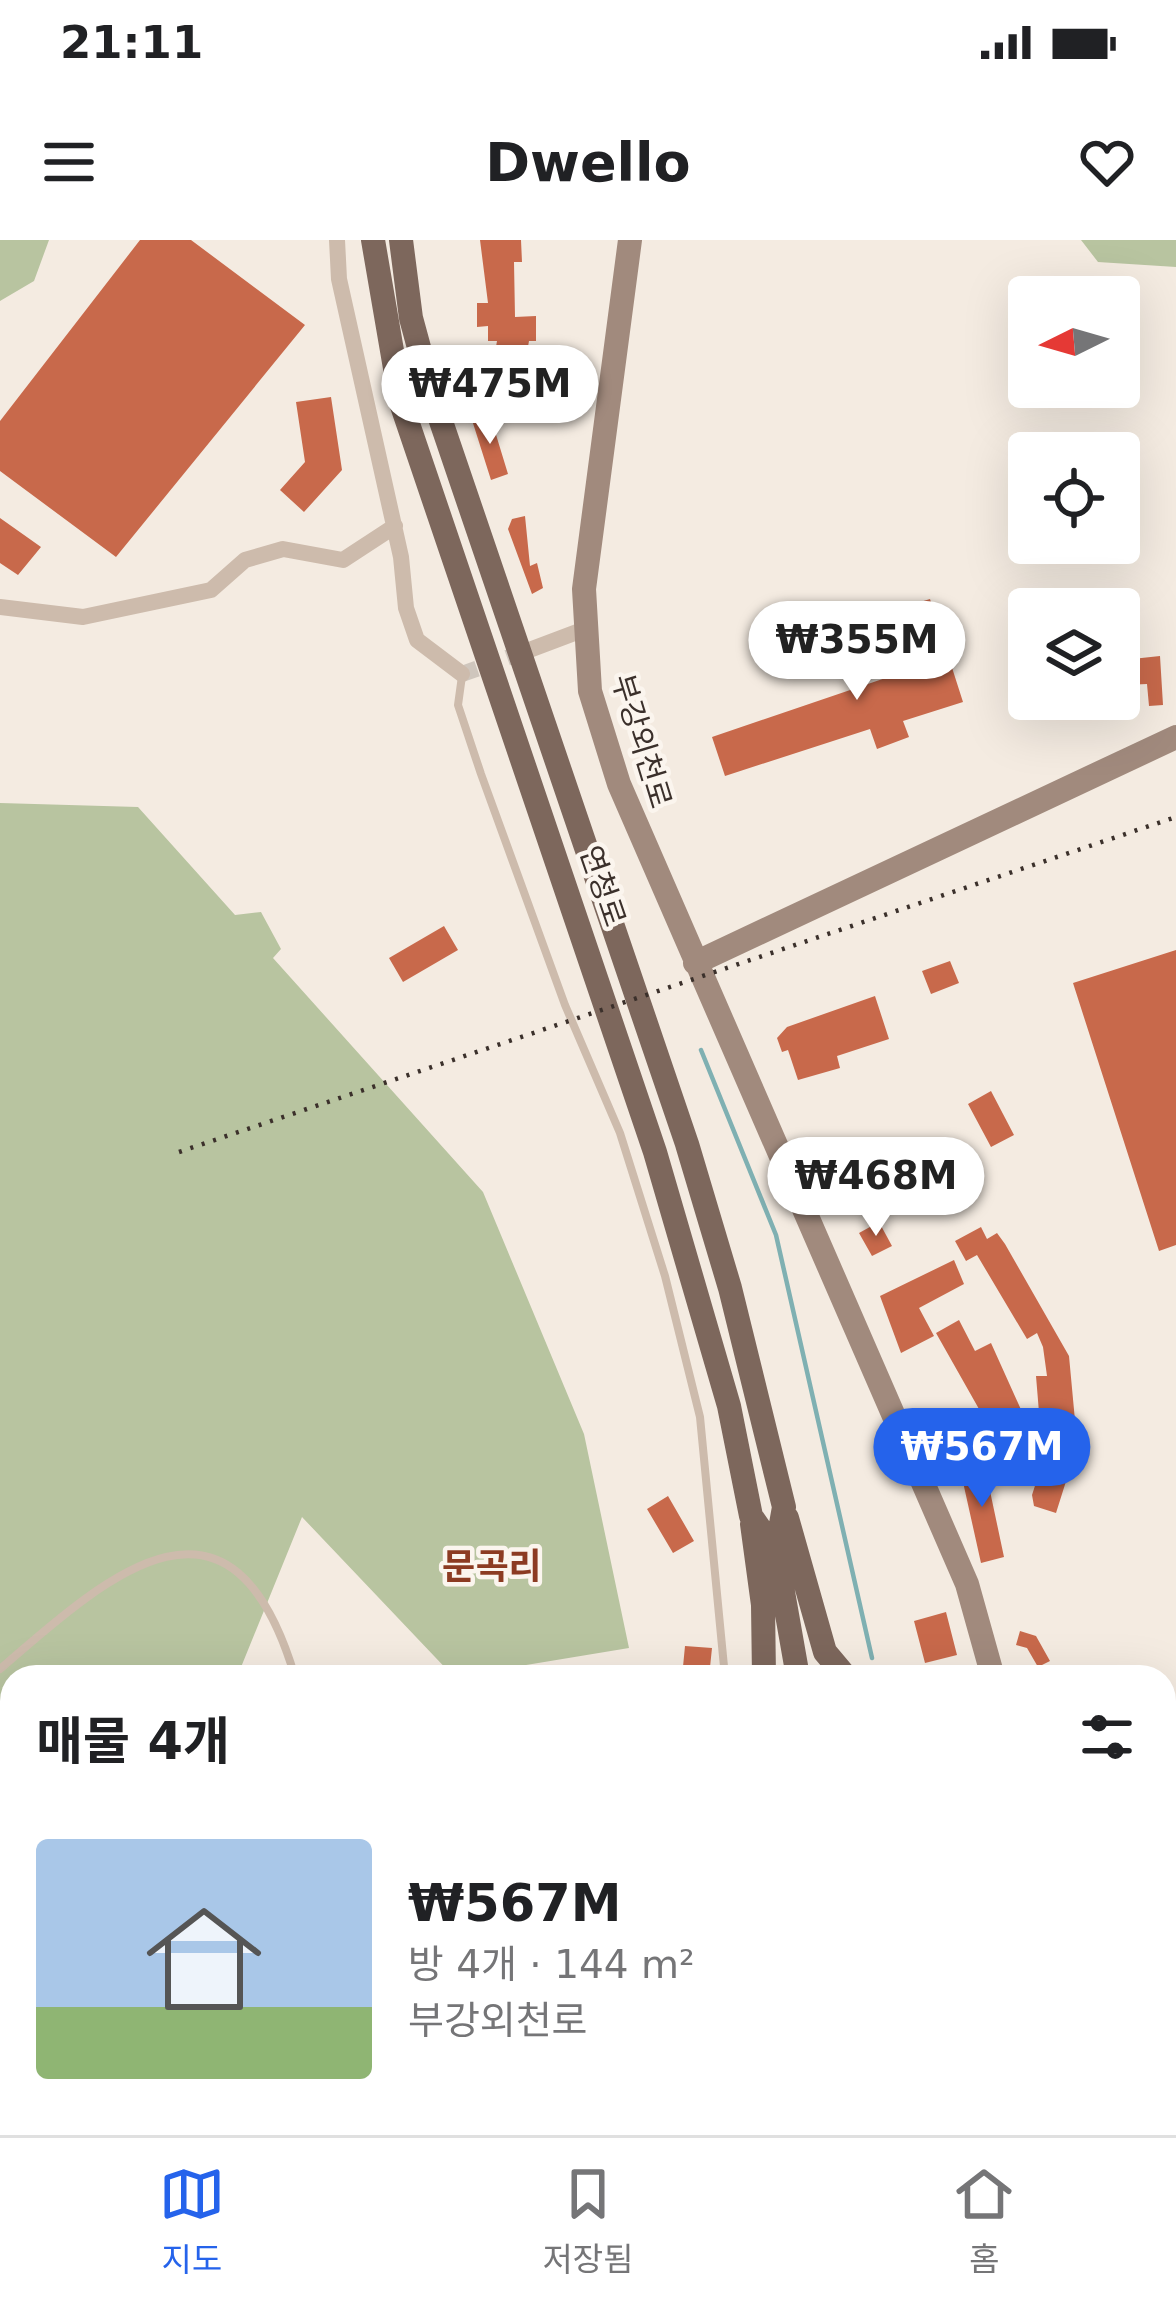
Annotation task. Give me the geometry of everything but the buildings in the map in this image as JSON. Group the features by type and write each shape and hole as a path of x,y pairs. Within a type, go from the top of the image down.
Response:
{"main road":[{"name":"연청로","path":"373,240 401,403 656,1152 729,1406 751,1516 776,1552"},
{"name":"연청로","path":"401,240 411,318 431,392 687,1144 760,1400 784,1507 776,1552 796,1665"},
{"name":"부강외천로","path":"630,240 584,590 590,691 619,784 967,1584 990,1665"},
{"path":"695,963 1176,737"},
{"path":"784,1507 819,1634 838,1665"},
{"path":"751,1516 763,1605 764,1665"}],"street":[{"path":"337,240 339,278 394,526 406,608 417,640 462,674"},
{"path":"0,607 83,617 212,590 245,560 283,549 343,560 394,526"},
{"path":"532,649 585,629"}],"lane":[{"path":"462,674 458,705 565,1005 620,1133 670,1298 703,1436 724,1665"},
{"path":"6,1665 116,1575 162,1558 196,1554 224,1562 261,1592 290,1665"}],"green space":[{"path":"0,240 49,240 34,281 0,301"},
{"path":"1081,240 1176,240 1176,267 1098,262"},
{"path":"0,803 138,807 235,915 261,912 281,949 273,958 483,1192 584,1434 629,1648 526,1665 443,1665 302,1517 242,1665 0,1665"}],"waterway":[{"path":"701,1050 776,1235 872,1658"}],"tunnel":[{"path":"462,674 529,650"}],"railway":[{"path":"179,1152 1176,817"}],"district":[{"name":"문곡리","path":"492,1566"}]}
